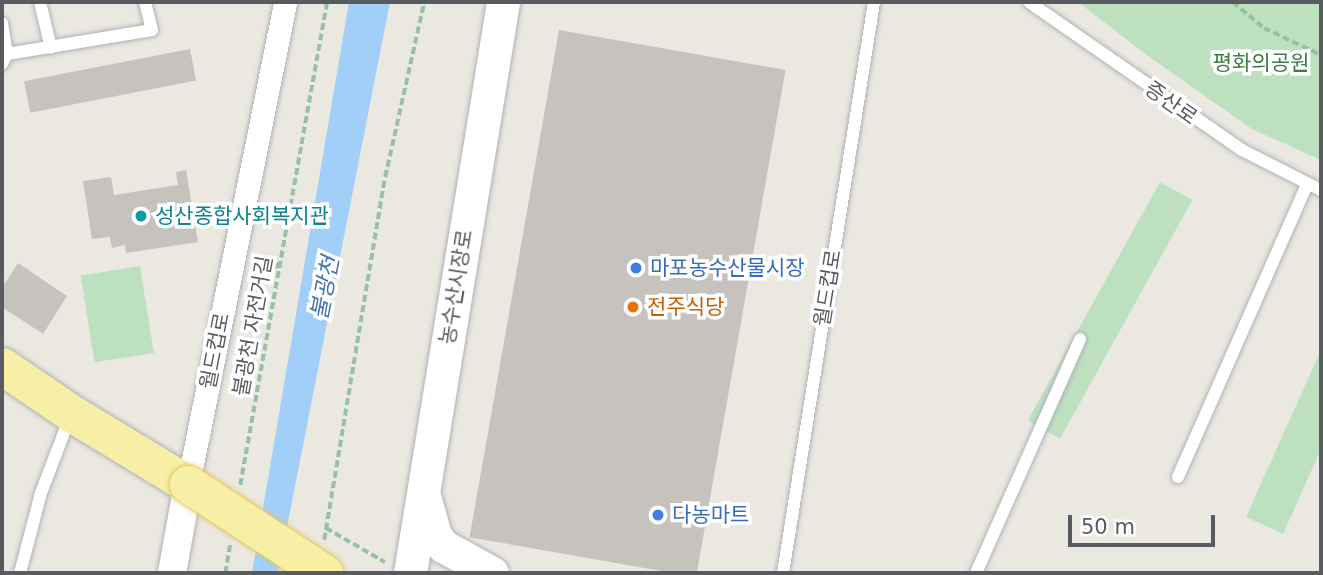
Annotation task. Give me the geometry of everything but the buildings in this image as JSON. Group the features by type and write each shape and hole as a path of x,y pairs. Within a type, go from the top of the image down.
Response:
{"main road":[{"name":"농수산시장로","path":"402,570 422,492 503,2"},
{"path":"2,366 71,413 323,562"},
{"path":"422,492 435,535 443,546 492,573"}],"street":[{"name":"월드컵로","path":"188,484 285,2"},
{"path":"172,573 188,484"}],"lane":[{"path":"40,2 51,48"},
{"path":"2,23 5,59 152,30 145,2"},
{"name":"월드컵로","path":"783,573 874,2"},
{"name":"증산로","path":"1029,2 1242,150 1321,190"},
{"path":"1178,477 1307,184"},
{"path":"976,573 1080,339"},
{"path":"20,573 41,494 71,413"}],"path":[{"name":"불광천 자전거길","path":"240,490 327,2"},
{"path":"323,562 326,528 385,177 424,2"},
{"path":"1233,2 1264,28 1321,55"},
{"path":"326,528 402,570"},
{"path":"225,573 230,543"}],"green space":[{"name":"평화의공원","path":"1078,2 1321,2 1321,160 1252,129 1148,56"},
{"path":"1160,182 1192,200 1060,439 1028,421"},
{"path":"140,266 154,353 95,362 81,275"},
{"path":"1321,350 1321,449 1283,534 1246,517"}],"water":[{"name":"불광천","path":"349,2 390,2 278,573 252,573"}],"place":[{"name":"성산종합사회복지관","path":"141,216"},
{"name":"마포농수산물시장","path":"636,268"},
{"name":"전주식당","path":"633,307"},
{"name":"다농마트","path":"658,515"}]}
